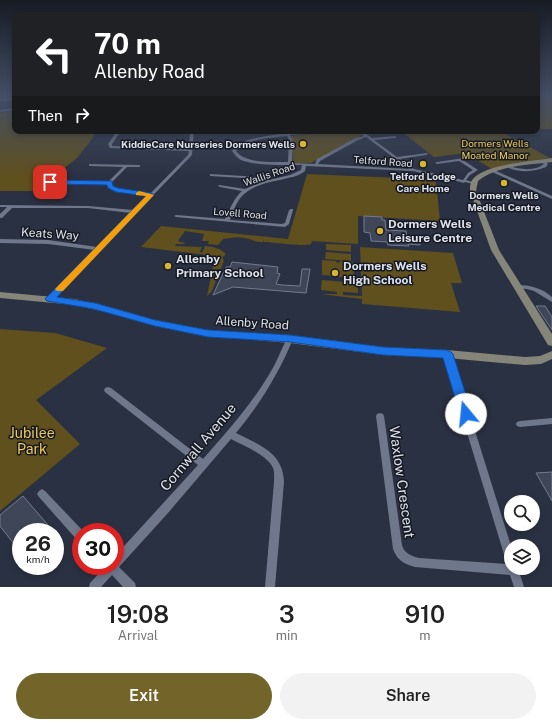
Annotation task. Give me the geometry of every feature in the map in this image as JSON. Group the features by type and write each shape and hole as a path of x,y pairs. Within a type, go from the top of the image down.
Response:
{"street":[{"path":"117,134 110,144 111,147 192,150"},
{"path":"50,299 186,160 192,150 192,134"},
{"path":"290,164 292,141 288,135 299,134"},
{"path":"364,134 413,170"},
{"name":"Telford Road","path":"288,135 275,137 265,136 252,139 240,143 234,148 234,152 239,157 249,161 413,170 473,183"},
{"path":"316,165 318,160 357,139 366,136"},
{"path":"371,139 395,137"},
{"path":"414,149 421,155"},
{"path":"397,158 426,154"},
{"path":"437,163 465,159"},
{"path":"460,160 484,174"},
{"path":"552,160 493,171 477,178 473,183 473,191 489,237 503,265 552,342"},
{"name":"Wallis Road","path":"227,221 238,197 246,190 301,173 303,171 304,164"},
{"path":"90,165 138,166"},
{"path":"50,182 109,183 126,166"},
{"path":"464,182 468,175 476,170"},
{"path":"493,171 552,198"},
{"path":"210,175 261,178 270,182"},
{"path":"109,183 110,187 116,190 151,195"},
{"path":"220,186 246,190"},
{"path":"0,206 88,207 135,212"},
{"path":"0,217 11,206"},
{"name":"Lovell Road","path":"176,216 283,226 287,224 291,210"},
{"name":"Keats Way","path":"0,241 48,242 98,249"},
{"path":"517,287 529,286 546,294 552,300"},
{"name":"Allenby Road","path":"0,295 50,299 95,306 155,323 208,333 290,339 370,350 447,354 525,361 541,360 552,355"},
{"name":"Cornwall Avenue","path":"124,553 204,465 230,434 264,387 290,339"},
{"path":"447,354 504,539"},
{"path":"108,390 204,465"},
{"name":"Waxlow Crescent","path":"380,416 397,548 402,556 411,561 419,562 504,567"},
{"path":"520,424 552,421"},
{"path":"230,434 268,456 274,462 278,471 279,482 270,587"},
{"path":"42,494 72,526"},
{"name":"Cornwall Avenue","path":"94,587 104,575"},
{"path":"120,575 131,587"},
{"path":"515,575 519,587"}],"green space":[{"path":"0,122 12,122 12,134 95,134 76,159 34,191 0,191"},
{"path":"540,122 552,122 552,129 540,129"},
{"path":"310,134 363,135 312,163 293,163 293,141 290,136"},
{"name":"Dormers Wells Moated Manor","path":"405,134 506,134 550,158 514,163 492,169 465,153 434,157"},
{"path":"307,174 422,179 436,182 440,221 358,216 358,244 312,241 311,244 307,245 295,245 264,242 263,240 263,242 260,242 247,238 236,237 223,239 218,245 208,244 209,241 202,241 204,234 185,231 178,241 185,243 176,244 175,246 202,247 200,252 202,253 205,246 212,247 219,249 226,254 222,258 224,260 221,269 217,269 213,278 217,278 212,291 207,296 215,256 141,247 161,226 288,239"},
{"path":"326,244 351,245 351,252 326,250"},
{"path":"360,247 453,253 462,283 451,283 460,312 362,304 362,299 320,294 337,294 337,292 321,290 322,280 358,283 358,293 343,292 343,295 362,296"},
{"path":"326,252 351,254 351,261 325,259"},
{"path":"323,260 336,261 339,263 340,261 353,262 353,278 339,277 339,275 335,274 335,276 322,275"},
{"name":"Jubilee Park","path":"0,329 55,333 107,348 36,400 80,444 0,511"}],"building":[{"name":"Dormers Wells Leisure Centre","path":"364,216 382,217 382,220 385,220 386,230 406,231 407,237 419,238 420,245 388,245 387,242 371,241 370,233 364,232"},
{"name":"Dormers Wells High School","path":"232,262 278,267 277,273 280,274 276,284 282,285 300,286 302,269 310,269 306,293 233,287 213,295 226,267 230,267"},
{"path":"536,306 545,306 552,317 552,330"},
{"path":"552,472 552,501 536,473"},
{"path":"23,496 46,523 12,523 12,541 0,526 0,515"}],"slow traffic":[{"path":"60,289 151,195 139,193"}],"place":[{"name":"KiddieCare Nurseries Dormers Wells","path":"303,144"},
{"name":"Telford Lodge Care Home","path":"423,164"},
{"name":"Dormers Wells Medical Centre","path":"504,183"},
{"name":"Dormers Wells Leisure Centre","path":"380,231"},
{"name":"Allenby Primary School","path":"168,266"},
{"name":"Dormers Wells High School","path":"335,273"}],"route":[{"path":"50,182 109,183 110,187 116,190 151,195 50,299 95,306 155,323 208,333 290,339 359,349 447,354 466,414"}]}
